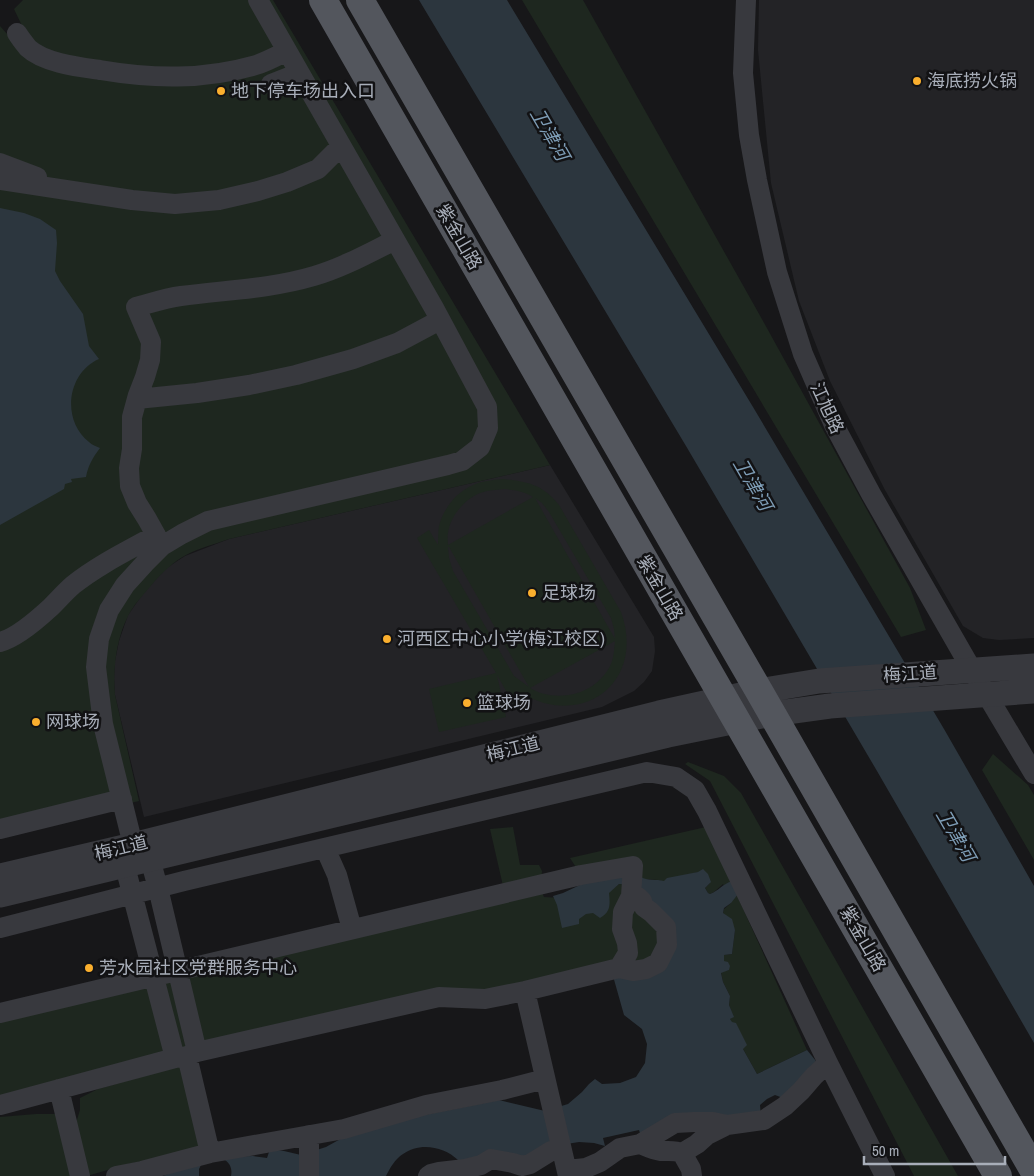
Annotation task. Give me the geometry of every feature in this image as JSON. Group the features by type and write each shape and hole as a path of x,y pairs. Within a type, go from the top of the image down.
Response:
{"main road":[{"name":"紫金山路","path":"324,0 998,1176"},
{"name":"紫金山路","path":"360,0 1034,1171"}],"street":[{"path":"0,642 23,630 50,608 72,586 100,565 159,541 182,534 208,521 462,461 480,447 488,428 487,407 395,240 258,0"},
{"name":"江旭路","path":"746,0 743,73 749,135 778,272 803,354 834,425 871,494 1034,774"},
{"path":"17,33 29,49 59,63 155,77 217,73 257,64 287,51"},
{"path":"271,84 299,72"},
{"path":"0,180 132,200 175,204 219,200 287,182 318,169 341,146"},
{"path":"0,163 77,192"},
{"path":"159,541 137,503 130,486 128,468 132,449 132,417 150,360 151,342 136,307 179,296 243,290 283,284 316,276 395,240"},
{"path":"137,399 197,393 296,375 353,359 397,343 440,320"},
{"path":"159,541 125,585 109,610 99,639 96,667 103,724 135,852 133,894 154,976 186,1055 210,1153"},
{"name":"梅江道","path":"0,895 135,852 649,715 724,698 819,681 1034,666"},
{"name":"梅江道","path":"0,876 135,852 772,714 830,706 1034,691"},
{"path":"0,928 133,894 647,772 676,777 695,790 708,811 828,1063 885,1176"},
{"path":"0,830 122,799"},
{"path":"325,848 337,875 352,929"},
{"path":"135,852 158,888 178,970 186,1055"},
{"path":"0,1013 581,875 633,866 632,885 623,912 622,929 627,943 628,954 619,968"},
{"path":"0,1105 186,1055 439,996 485,999 619,968 633,971 646,969 658,963 667,946 666,927 652,912 644,907 632,885"},
{"path":"525,991 568,1173 600,1162 620,1148 640,1144 674,1123 712,1122 727,1125 764,1120 785,1106 828,1063"},
{"path":"116,1176 210,1153 344,1129 426,1105 502,1090 545,1079"},
{"path":"59,1089 80,1176"},
{"path":"682,1153 708,1135 727,1125"},
{"path":"309,1135 309,1176"},
{"path":"640,1144 652,1149 676,1150 682,1153 691,1169 692,1176"},
{"path":"428,1176 439,1172 465,1169 491,1159 522,1166 530,1164 551,1151 562,1148"},
{"path":"416,1176 423,1176"}],"shaded area":[{"path":"23,0 273,0 550,465 229,539 196,550 177,561 154,582 130,612 124,625 116,654 115,695 139,801 0,834 0,26 24,53 24,30 14,9"},
{"path":"522,0 583,0 910,588 926,630 901,637"},
{"path":"759,0 1034,0 1034,638 999,640 983,638 963,626 885,490 830,381 799,301 771,183 758,50"},
{"name":"河西区中心小学(梅江校区)","path":"550,465 654,637 655,651 652,671 634,691 602,707 144,817 115,695 115,661 119,641 128,615 142,595 165,569 185,556 229,539"},
{"path":"503,479 534,485 547,492 559,505 621,612 626,637 625,659 617,678 604,692 587,702 567,706 544,703 521,693 527,705 517,710 497,675 506,717 439,732 429,689 496,673 417,538 429,530 438,545 441,520 454,498 473,485","holes":["501,489 519,491 533,497 448,545 449,527 459,509 469,499 480,493","535,498 549,512 611,618 615,639","448,547 529,687 514,676 453,571","615,641 613,659 609,668 594,685 581,692 558,696 543,694 530,688"]},
{"path":"993,754 1028,785 1034,795 1034,860 982,770"},
{"path":"688,762 724,776 741,793 958,1176 914,1176 710,781 685,764"},
{"path":"513,827 520,865 539,865 542,871 541,890 544,897 597,900 570,858 706,827 807,1050 757,1074 743,1049 730,1019 733,1017 729,1005 730,996 723,982 721,972 729,970 724,961 724,955 732,954 735,930 723,913 724,909 731,903 723,884 710,894 705,888 710,883 698,872 664,882 643,879 626,873 609,892 619,884 639,885 651,907 665,966 615,964 0,1104 0,1021 506,899 490,829"},
{"path":"183,1065 204,1149 128,1164 87,1176 0,1176 0,1117 60,1114 76,1123 80,1110 80,1098 98,1089"}],"water":[{"name":"卫津河","path":"419,0 507,0 753,407 944,729 1034,886 1034,1043 686,446"},
{"path":"0,208 24,213 40,219 56,230 55,271 83,314 89,346 99,359 88,366 80,375 74,386 71,410 74,422 80,433 90,443 100,448 91,462 86,477 71,479 72,482 65,484 64,489 0,525"},
{"path":"703,869 708,874 711,882 705,888 708,893 710,894 732,881 742,889 731,903 724,908 723,913 732,919 735,930 732,954 724,955 724,961 728,962 730,966 729,970 721,973 730,996 729,1005 734,1017 730,1019 736,1023 747,1045 743,1049 757,1074 807,1050 816,1061 783,1098 775,1095 760,1105 761,1117 642,1139 639,1130 603,1138 605,1146 579,1142 554,1146 523,1163 458,1160 446,1151 424,1147 409,1150 400,1156 386,1176 231,1176 229,1164 220,1157 253,1156 267,1158 270,1149 301,1155 326,1147 344,1137 404,1119 499,1100 545,1111 568,1104 595,1079 602,1084 620,1083 636,1077 645,1063 647,1044 642,1029 624,1015 613,976 672,952 639,885 619,884 609,893 609,907 604,916 600,918 593,913 586,914 579,919 579,924 562,928 553,896 580,885 590,878 641,877 664,881 667,878 698,872"},
{"path":"202,1163 199,1169 199,1176 163,1176 177,1170"}],"place":[{"name":"海底捞火锅","path":"917,81"},
{"name":"地下停车场出入口","path":"221,91"},
{"name":"足球场","path":"532,593"},
{"name":"河西区中心小学(梅江校区)","path":"387,639"},
{"name":"篮球场","path":"467,703"},
{"name":"网球场","path":"36,722"},
{"name":"芳水园社区党群服务中心","path":"89,968"}]}
